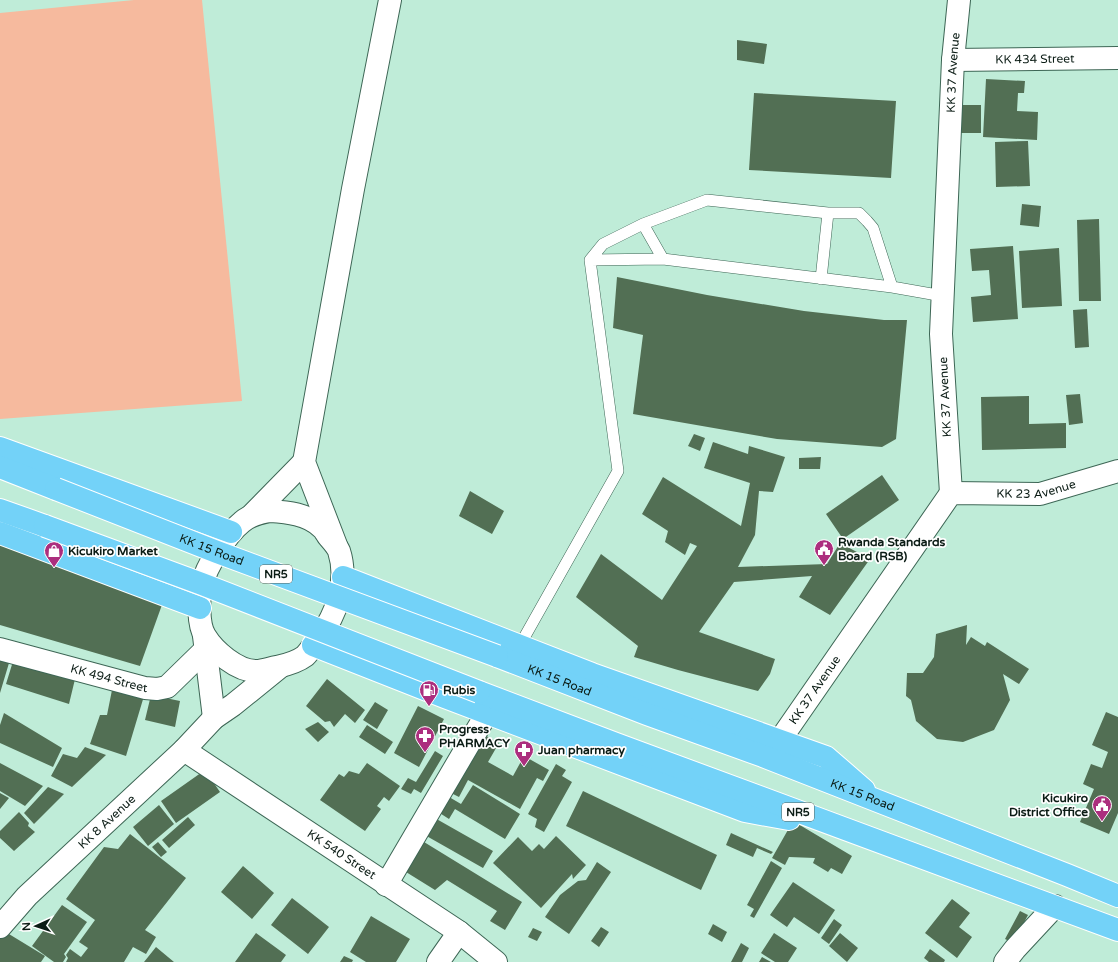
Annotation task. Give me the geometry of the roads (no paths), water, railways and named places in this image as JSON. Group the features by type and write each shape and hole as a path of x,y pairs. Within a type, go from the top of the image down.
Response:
{"highway":[{"path":"0,448 231,532"},
{"name":"KK 15 Road","path":"0,467 217,552 763,756 1118,896"},
{"name":"NR5","path":"0,510 202,584 616,744 1118,930"},
{"path":"0,533 200,608"},
{"path":"343,577 592,674 826,757 873,799"},
{"path":"313,645 745,811 849,830"}],"street":[{"path":"205,642 236,666 255,671 282,666 300,659 306,654 332,618 339,601 343,577 338,550 304,462 353,188 390,0"},
{"name":"KK 37 Avenue","path":"780,740 951,492 941,334 953,60 959,0"},
{"name":"KK 434 Street","path":"953,60 1118,58"},
{"path":"214,718 205,642 200,620 202,586 218,550 231,532 254,514 304,462"},
{"name":"KK 23 Avenue","path":"951,492 1040,494 1118,471"},
{"path":"254,514 270,511 304,517 321,526 338,550"},
{"name":"KK 494 Street","path":"0,649 145,688 157,689 166,687 205,642"},
{"name":"KK 8 Avenue","path":"0,927 27,896 184,750 214,718 234,705 282,666"},
{"path":"386,885 487,713"},
{"name":"KK 540 Street","path":"184,750 459,932 496,962"},
{"path":"1005,962 1055,906"},
{"path":"438,962 459,932"}],"lane":[{"path":"520,645 618,471 590,260 603,244 643,224 707,200 828,213 859,213 873,228 892,287"},
{"path":"821,279 828,213"},
{"path":"643,224 663,260"},
{"path":"590,260 663,260 892,287 943,296"}],"place":[{"name":"Rwanda Standards Board (RSB)","path":"824,566"},
{"name":"Kicukiro Market","path":"54,568"},
{"name":"Rubis","path":"429,707"},
{"name":"Progress PHARMACY","path":"425,753"},
{"name":"Juan pharmacy","path":"524,767"},
{"name":"Kicukiro District Office","path":"1102,822"}]}
